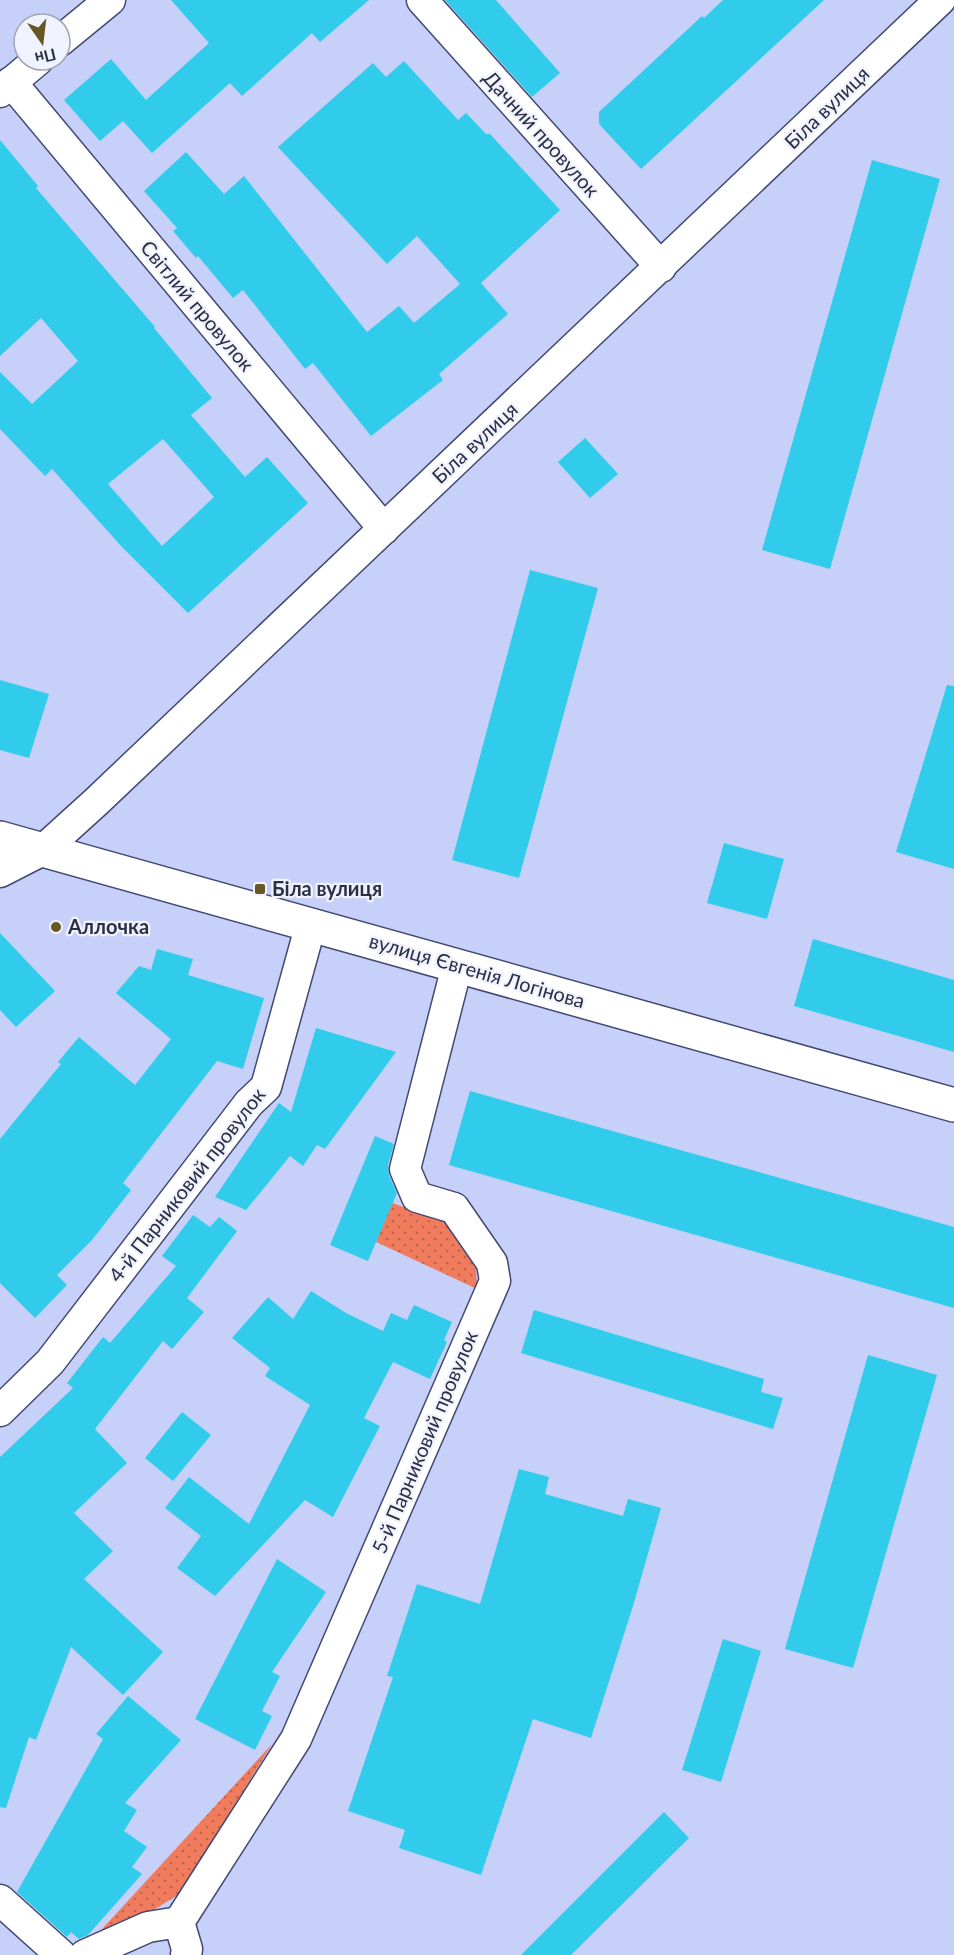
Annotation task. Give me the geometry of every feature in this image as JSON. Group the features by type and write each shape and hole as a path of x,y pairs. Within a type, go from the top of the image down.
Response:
{"street":[{"path":"72,31 110,0"},
{"name":"Дачний провулок","path":"422,0 661,267"},
{"name":"Біла вулиця","path":"0,872 43,850 661,267 940,0"},
{"path":"6,87 24,72"},
{"name":"Світлий провулок","path":"6,87 384,529"},
{"name":"вулиця Євгенія Логінова","path":"0,838 954,1105"},
{"name":"4-й Парниковий провулок","path":"0,1411 50,1362 249,1103 266,1087 311,924"},
{"name":"5-й Парниковий провулок","path":"180,1922 296,1739 495,1281 492,1263 454,1208 417,1197 405,1169 457,966"},
{"path":"0,1900 61,1955"},
{"path":"86,1955 148,1927 180,1922 187,1949 186,1955"}],"shaded area":[{"path":"392,1203 451,1223 476,1269 477,1289 376,1242"},
{"path":"272,1744 181,1893 105,1940 92,1940"}],"building":[{"path":"171,0 369,0 320,42 312,33 242,96 230,83 152,153 123,121 100,141 64,100 111,59 146,100 209,43"},
{"path":"445,0 496,0 560,73 532,97"},
{"path":"723,0 824,0 641,169 599,124 599,112 702,16 704,18"},
{"path":"404,61 458,120 466,113 486,134 490,134 560,210 481,283 508,314 439,374 443,380 371,436 313,363 305,369 243,290 233,298 198,256 196,258 173,231 177,228 144,191 186,152 224,194 244,176 367,332 399,306 414,323 460,284 417,236 387,264 278,147 373,63 386,77"},
{"path":"0,140 38,186 36,188 155,327 212,398 191,415 245,477 267,457 308,503 188,613 122,547 52,469 45,476 0,429 0,372 32,404 78,361 41,318 0,356","holes":["163,439 214,497 162,546 108,484"]},
{"path":"872,160 940,179 830,569 762,550"},
{"path":"585,438 618,474 590,498 558,462"},
{"path":"530,570 598,588 519,878 452,860"},
{"path":"0,680 49,694 29,758 0,750"},
{"path":"947,685 954,686 954,869 896,852"},
{"path":"724,843 784,859 767,919 707,903"},
{"path":"0,933 55,991 16,1027 0,1010"},
{"path":"813,939 954,980 954,1052 794,1006"},
{"path":"157,949 193,959 188,975 264,998 243,1069 217,1061 123,1183 131,1190 92,1240 57,1275 67,1285 35,1318 0,1283 0,1139 61,1064 58,1062 79,1037 135,1085 171,1039 116,993 139,966 151,970"},
{"path":"316,1028 396,1052 325,1149 317,1145 303,1166 290,1156 246,1210 215,1197 279,1103 291,1112"},
{"path":"470,1091 954,1227 954,1308 449,1165"},
{"path":"375,1136 394,1144 388,1165 389,1176 397,1193 368,1261 330,1245"},
{"path":"193,1215 210,1227 219,1217 237,1231 187,1298 204,1312 172,1349 163,1341 95,1429 127,1463 74,1513 113,1551 84,1579 163,1652 123,1695 71,1647 36,1740 29,1737 6,1808 0,1807 0,1457 73,1388 67,1383 103,1337 110,1343 176,1266 162,1256"},
{"path":"311,1291 346,1313 383,1331 391,1313 407,1320 414,1305 452,1322 444,1340 447,1342 430,1379 393,1362 364,1418 380,1426 333,1517 305,1500 215,1596 177,1568 201,1536 165,1508 189,1477 249,1524 310,1405 265,1376 270,1368 232,1338 268,1297 293,1319"},
{"path":"534,1310 764,1379 761,1392 783,1398 773,1429 521,1353"},
{"path":"868,1355 937,1375 853,1668 785,1649"},
{"path":"182,1412 211,1435 173,1481 145,1458"},
{"path":"519,1469 549,1477 545,1494 623,1516 628,1499 661,1508 591,1738 533,1719 481,1875 399,1848 405,1830 348,1811 393,1677 387,1676 417,1584 480,1604"},
{"path":"277,1559 326,1592 272,1672 280,1676 262,1711 272,1716 255,1750 195,1719"},
{"path":"723,1639 761,1651 721,1782 682,1770"},
{"path":"128,1696 181,1740 125,1803 137,1810 124,1831 147,1847 132,1867 142,1874 88,1935 79,1939 71,1932 67,1937 17,1892 103,1739 96,1734"},
{"path":"664,1812 689,1838 571,1955 521,1955"}],"place":[{"name":"Біла вулиця","path":"260,889"},
{"name":"Аллочка","path":"56,927"}]}
